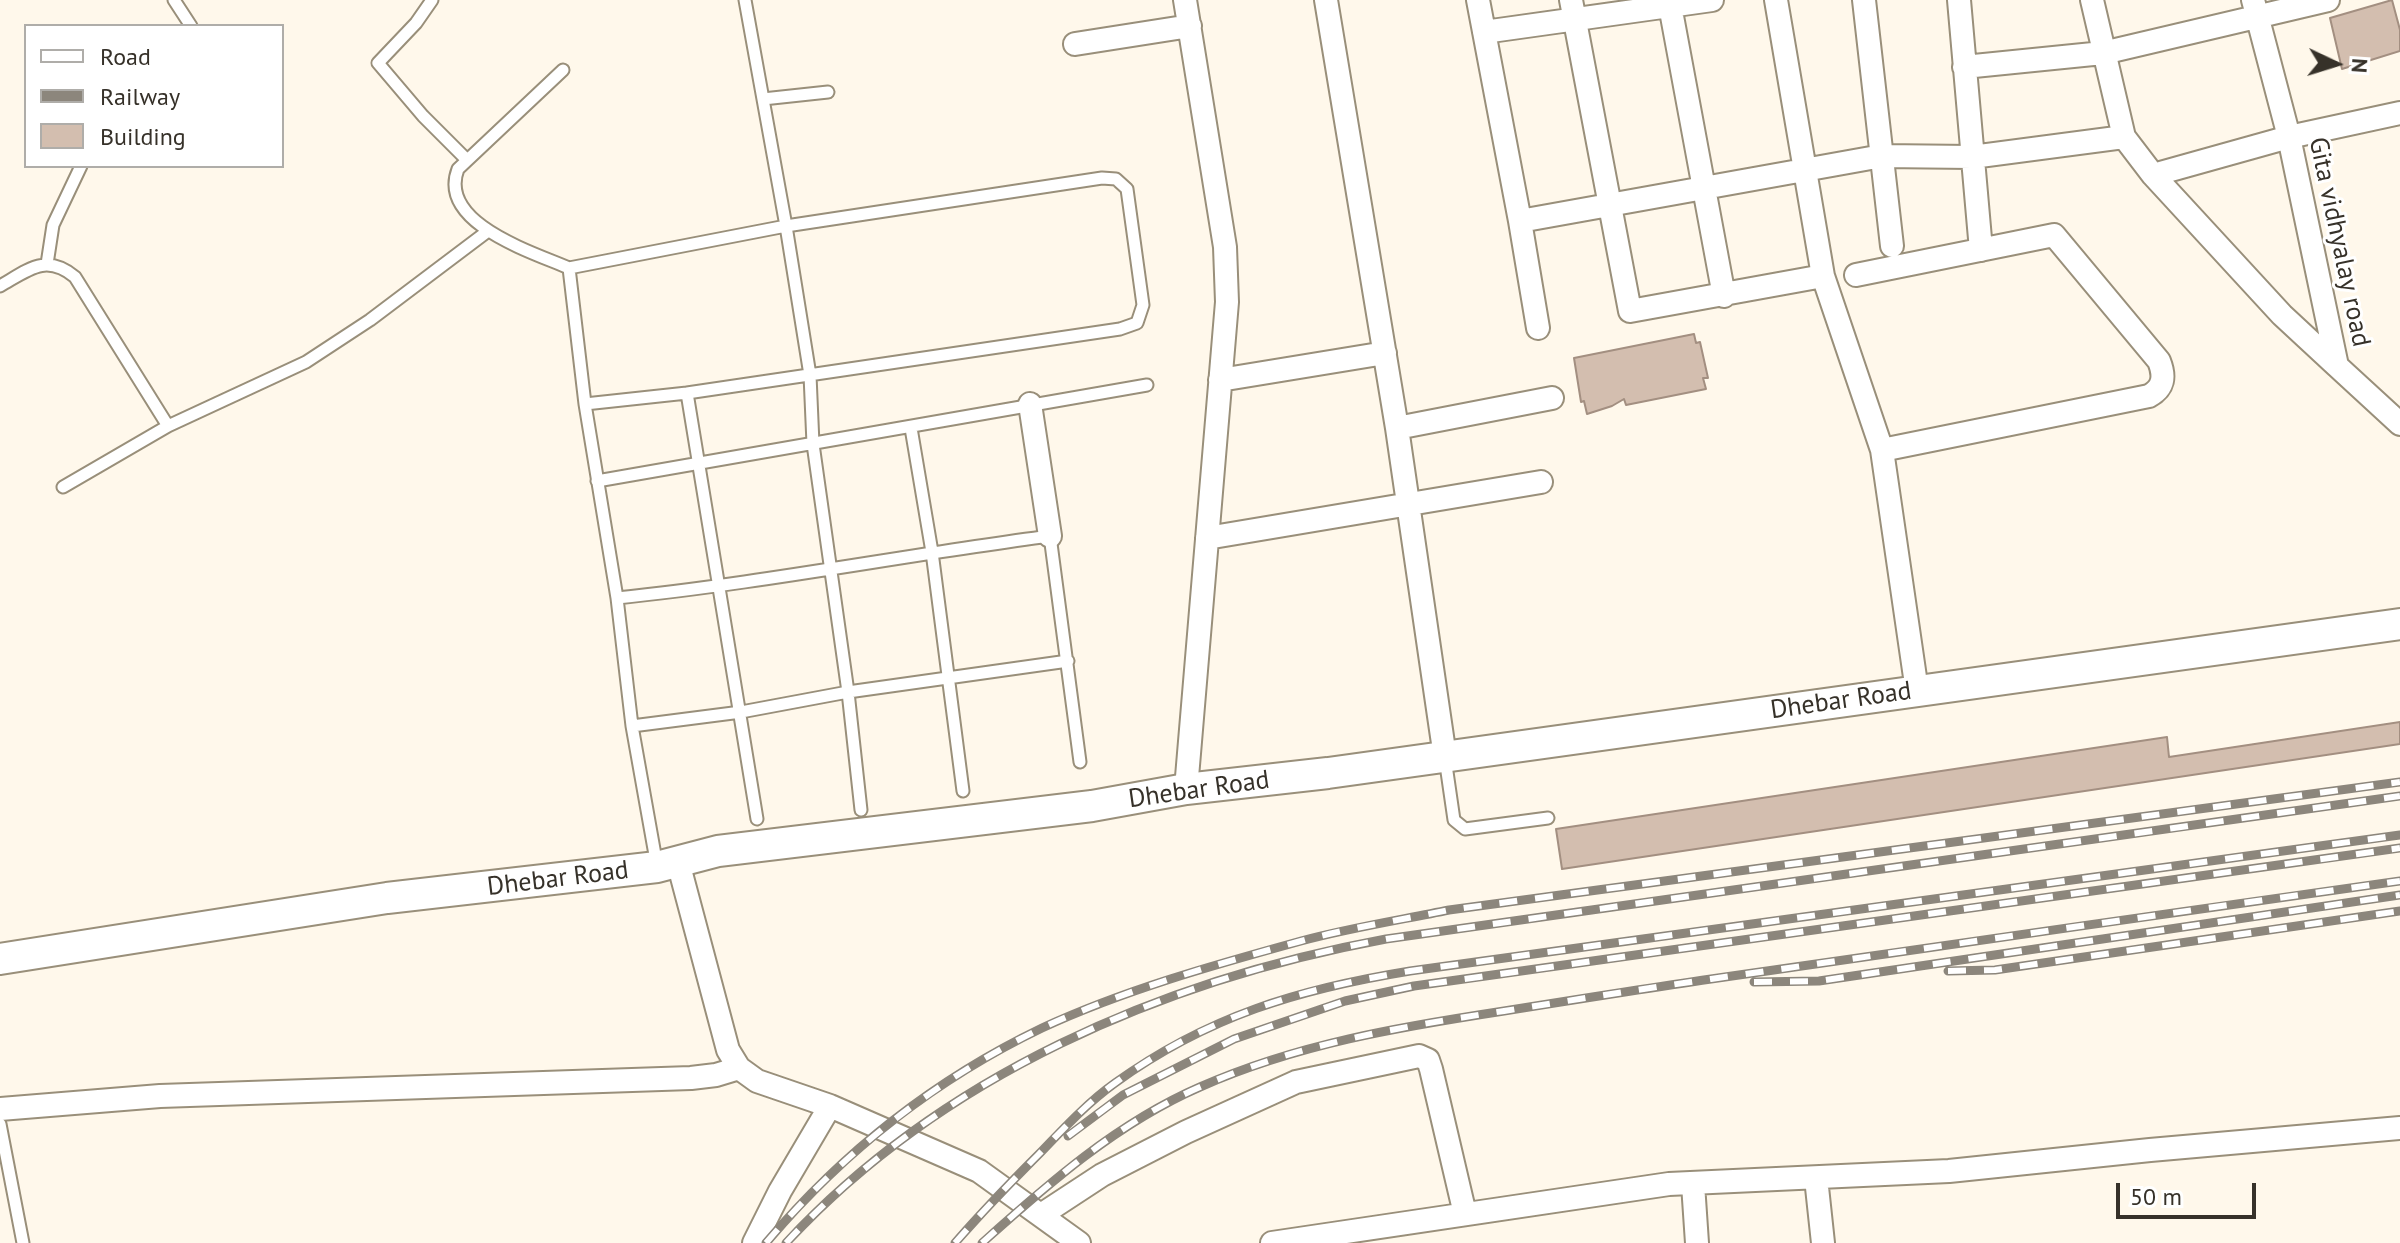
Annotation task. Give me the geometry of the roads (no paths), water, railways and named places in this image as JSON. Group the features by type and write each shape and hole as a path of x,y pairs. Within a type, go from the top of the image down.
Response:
{"street":[{"path":"1185,0 1225,247 1227,302 1186,789"},
{"path":"1326,0 1409,502 1445,757"},
{"path":"1478,0 1538,328"},
{"path":"1484,32 1573,9 1712,0"},
{"path":"1776,0 1823,276 1882,450 1917,691"},
{"path":"1864,0 1892,246"},
{"path":"1959,0 1981,250"},
{"path":"2092,0 2124,137 2153,175 2282,315 2337,366"},
{"path":"1964,67 2103,53 2255,9 2328,0"},
{"path":"1669,2 1724,296"},
{"path":"1573,9 1630,311 1823,276"},
{"name":"Gita vidhyalay road","path":"2255,9 2289,137 2337,366 2396,416"},
{"path":"1075,44 1190,26"},
{"path":"2153,175 2289,137 2400,113"},
{"path":"1520,221 1882,156 1972,157 2124,137"},
{"path":"1856,275 2054,235 2159,361 2163,381 2158,391 2149,396 1882,450"},
{"path":"1220,380 1385,353"},
{"path":"1397,428 1552,398"},
{"path":"1030,404 1050,536"},
{"path":"1207,538 1541,482"},
{"name":"Dhebar Road","path":"0,959 387,898 668,865 718,851 1092,806 1186,789 1445,757 2400,624"},
{"path":"668,865 728,1050 739,1068 757,1081 830,1106 979,1171 1079,1243"},
{"path":"1041,1215 1102,1175 1186,1132 1296,1082 1419,1056 1428,1060 1431,1069 1465,1214"},
{"path":"0,1109 160,1096 691,1078 739,1068"},
{"path":"754,1243 780,1191 830,1106"},
{"path":"1272,1243 1358,1237 1465,1214 1669,1184 1949,1171 2400,1128"},
{"path":"1816,1178 1823,1243"},
{"path":"1693,1184 1697,1243"}],"lane":[{"path":"174,0 190,24"},
{"path":"432,0 416,23 378,63 423,116 467,160"},
{"path":"745,0 810,375 813,444 848,692 861,810"},
{"path":"563,70 458,169 453,182 455,194 465,211 488,231 569,268 786,226 1102,178 1116,179 1127,189 1143,305 1137,323 1120,329 687,393 585,404"},
{"path":"763,99 828,92"},
{"path":"47,264 53,225 80,168"},
{"path":"63,487 168,426 306,362 370,320 488,231"},
{"path":"0,286 31,268 47,264 62,266 75,277 168,426"},
{"path":"569,268 585,404 617,598 632,726 668,865"},
{"path":"597,481 1147,385"},
{"path":"687,393 757,819"},
{"path":"911,428 932,552 963,791"},
{"path":"617,598 719,588 932,552 1050,536 1080,762"},
{"path":"632,726 1068,661"},
{"path":"1445,757 1454,820 1465,829 1548,818"},
{"path":"0,1124 23,1243"}],"railway":[{"path":"766,1243 795,1210 859,1149 965,1070 1073,1014 1170,979 1268,950 1337,932 1449,910 2400,782"},
{"path":"786,1243 847,1183 914,1130 986,1084 1061,1043 1139,1009 1220,980 1303,957 1386,939 2400,796"},
{"path":"955,1243 1066,1126 1115,1083 1185,1040 1220,1023 1292,997 1410,971 2400,835"},
{"path":"1068,1136 1123,1095 1234,1039 1345,1001 1414,986 2400,848"},
{"path":"982,1243 1058,1177 1140,1118 1200,1087 1311,1048 1426,1024 1633,991 2400,881"},
{"path":"1754,982 1819,981 2400,895"},
{"path":"1948,971 1995,970 2400,911"}]}
